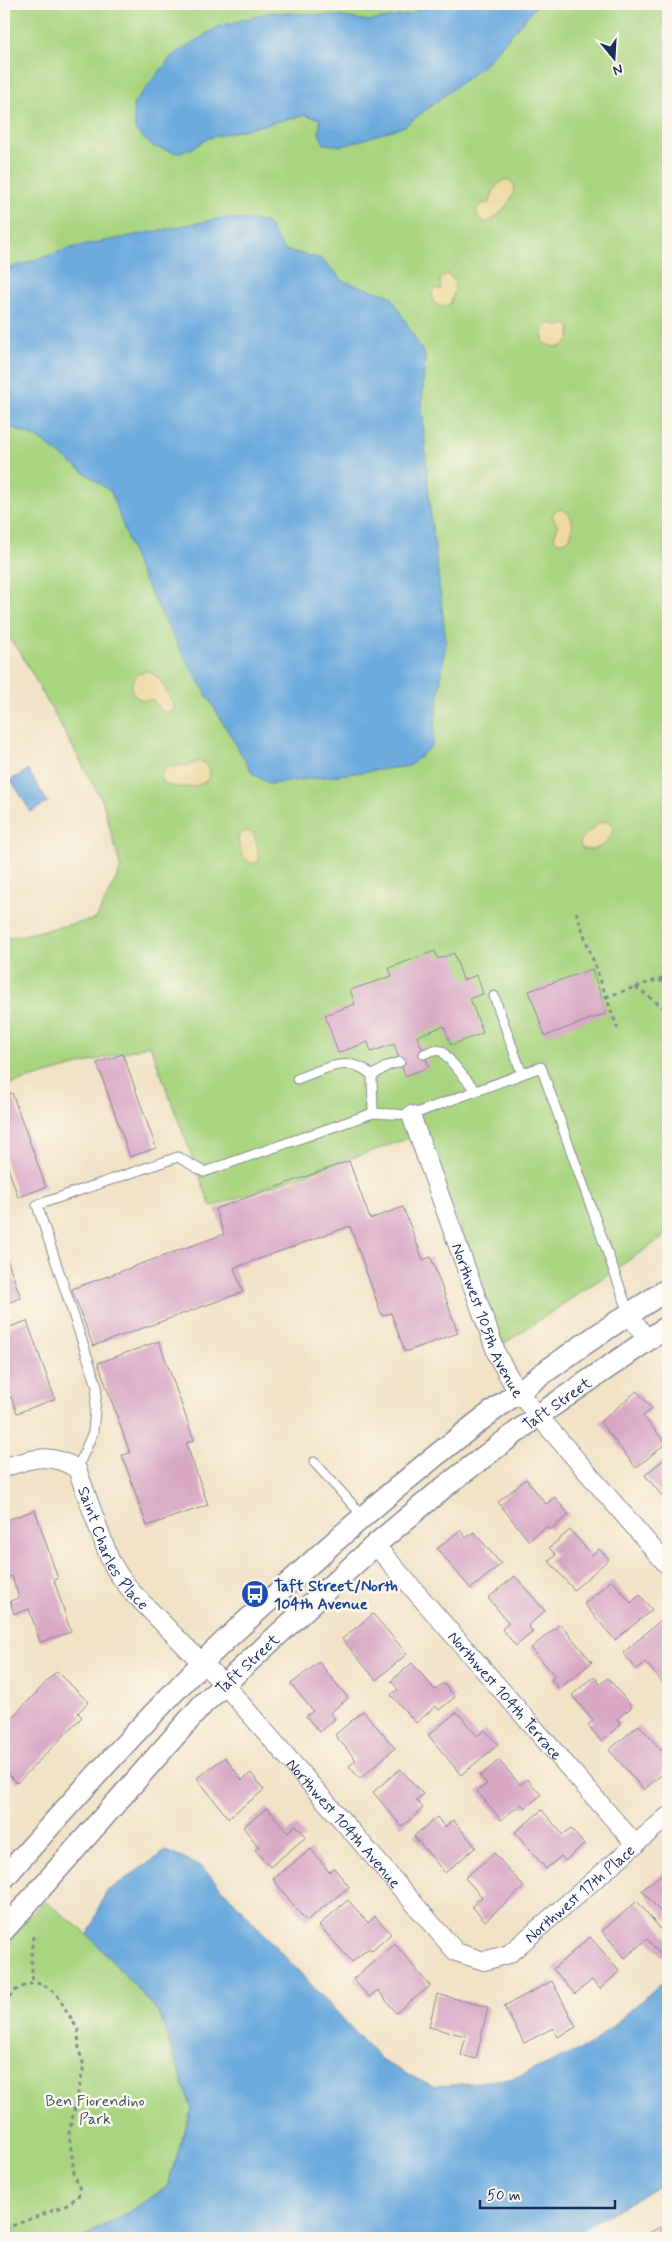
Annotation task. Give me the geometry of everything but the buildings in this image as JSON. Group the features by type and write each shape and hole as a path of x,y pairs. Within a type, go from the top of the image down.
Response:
{"street":[{"name":"Northwest 105th Avenue","path":"411,1114 498,1357 517,1391 668,1566"},
{"name":"Taft Street","path":"4,1878 213,1673 362,1515 517,1391 629,1313 668,1289"},
{"path":"629,1313 646,1339"},
{"name":"Taft Street","path":"4,1930 203,1704 213,1673 376,1545 443,1488 539,1415 646,1339 668,1326"},
{"name":"Saint Charles Place","path":"4,1468 35,1458 64,1461 76,1469 110,1560 119,1575 132,1592 213,1673"},
{"name":"Northwest 104th Terrace","path":"376,1545 636,1845"},
{"name":"Northwest 104th Avenue","path":"213,1673 456,1952 484,1961"},
{"name":"Northwest 17th Place","path":"484,1961 509,1954 668,1816"}],"lane":[{"path":"494,996 522,1074"},
{"path":"424,1054 433,1050 442,1051 476,1091"},
{"path":"372,1076 387,1066 400,1062"},
{"path":"297,1079 326,1068 354,1064 365,1068 372,1076 373,1113"},
{"path":"76,1469 93,1432 97,1386 37,1205 178,1157 204,1172 373,1113 411,1114 541,1067 629,1313"},
{"path":"314,1462 362,1515"}],"path":[{"path":"576,912 618,1030"},
{"path":"606,997 668,976"},
{"path":"658,979 668,984"},
{"path":"635,987 668,1012"},
{"path":"599,991 604,990"},
{"path":"33,1936 31,1957 33,1983"},
{"path":"4,2003 14,1991 33,1983 42,1984 56,1992 78,2030 79,2050 84,2066 69,2133 74,2173 80,2190 78,2197 62,2207 4,2229"}],"green space":[{"path":"4,4 668,4 668,1234 502,1345 427,1132 211,1207 150,1045 4,1086 4,939 96,919 121,869 103,802 20,652 4,632"},
{"name":"Ben Fiorendino Park","path":"45,1901 88,1935 159,2012 192,2109 167,2187 128,2213 81,2238 4,2238 4,1943"}],"sand":[{"path":"507,179 514,184 513,195 510,201 491,220 487,222 482,221 477,214 477,209 482,204 490,203 495,188"},
{"path":"447,274 454,280 455,290 450,304 440,307 433,302 432,293 436,289 441,289 440,279"},
{"path":"551,323 558,326 567,324 570,327 570,338 561,347 550,346 544,342 544,331"},
{"path":"561,509 569,514 573,526 569,539 564,542 557,542 554,537 558,526 552,516 555,511"},
{"path":"148,671 159,678 174,704 173,711 165,713 159,709 153,700 142,700 132,692 132,683 135,678"},
{"path":"200,761 205,763 209,769 210,776 206,781 192,787 174,787 162,781 161,773 167,768 190,765"},
{"path":"608,821 614,829 605,843 591,850 581,848 580,840 599,823"},
{"path":"246,831 253,833 257,843 259,860 254,864 246,860 239,845 238,836"}],"water":[{"path":"424,4 538,4 485,64 405,126 343,146 324,144 319,133 320,119 305,115 208,138 193,148 176,153 152,146 135,130 133,104 172,56 217,27 271,12 336,16 370,21 412,14"},
{"path":"222,218 266,222 284,250 320,258 344,281 391,296 425,356 422,406 431,518 446,640 432,746 409,766 270,784 253,774 181,651 138,569 111,492 39,439 4,424 4,270 75,247"},
{"path":"28,770 48,802 31,812 11,780"},
{"path":"166,1851 202,1867 382,2061 433,2087 514,2078 591,2045 668,1977 668,2181 587,2226 571,2238 81,2238 128,2213 167,2187 192,2109 159,2012 88,1935 106,1892"}],"place":[{"name":"Taft Street/North 104th Avenue","path":"255,1594"}]}
